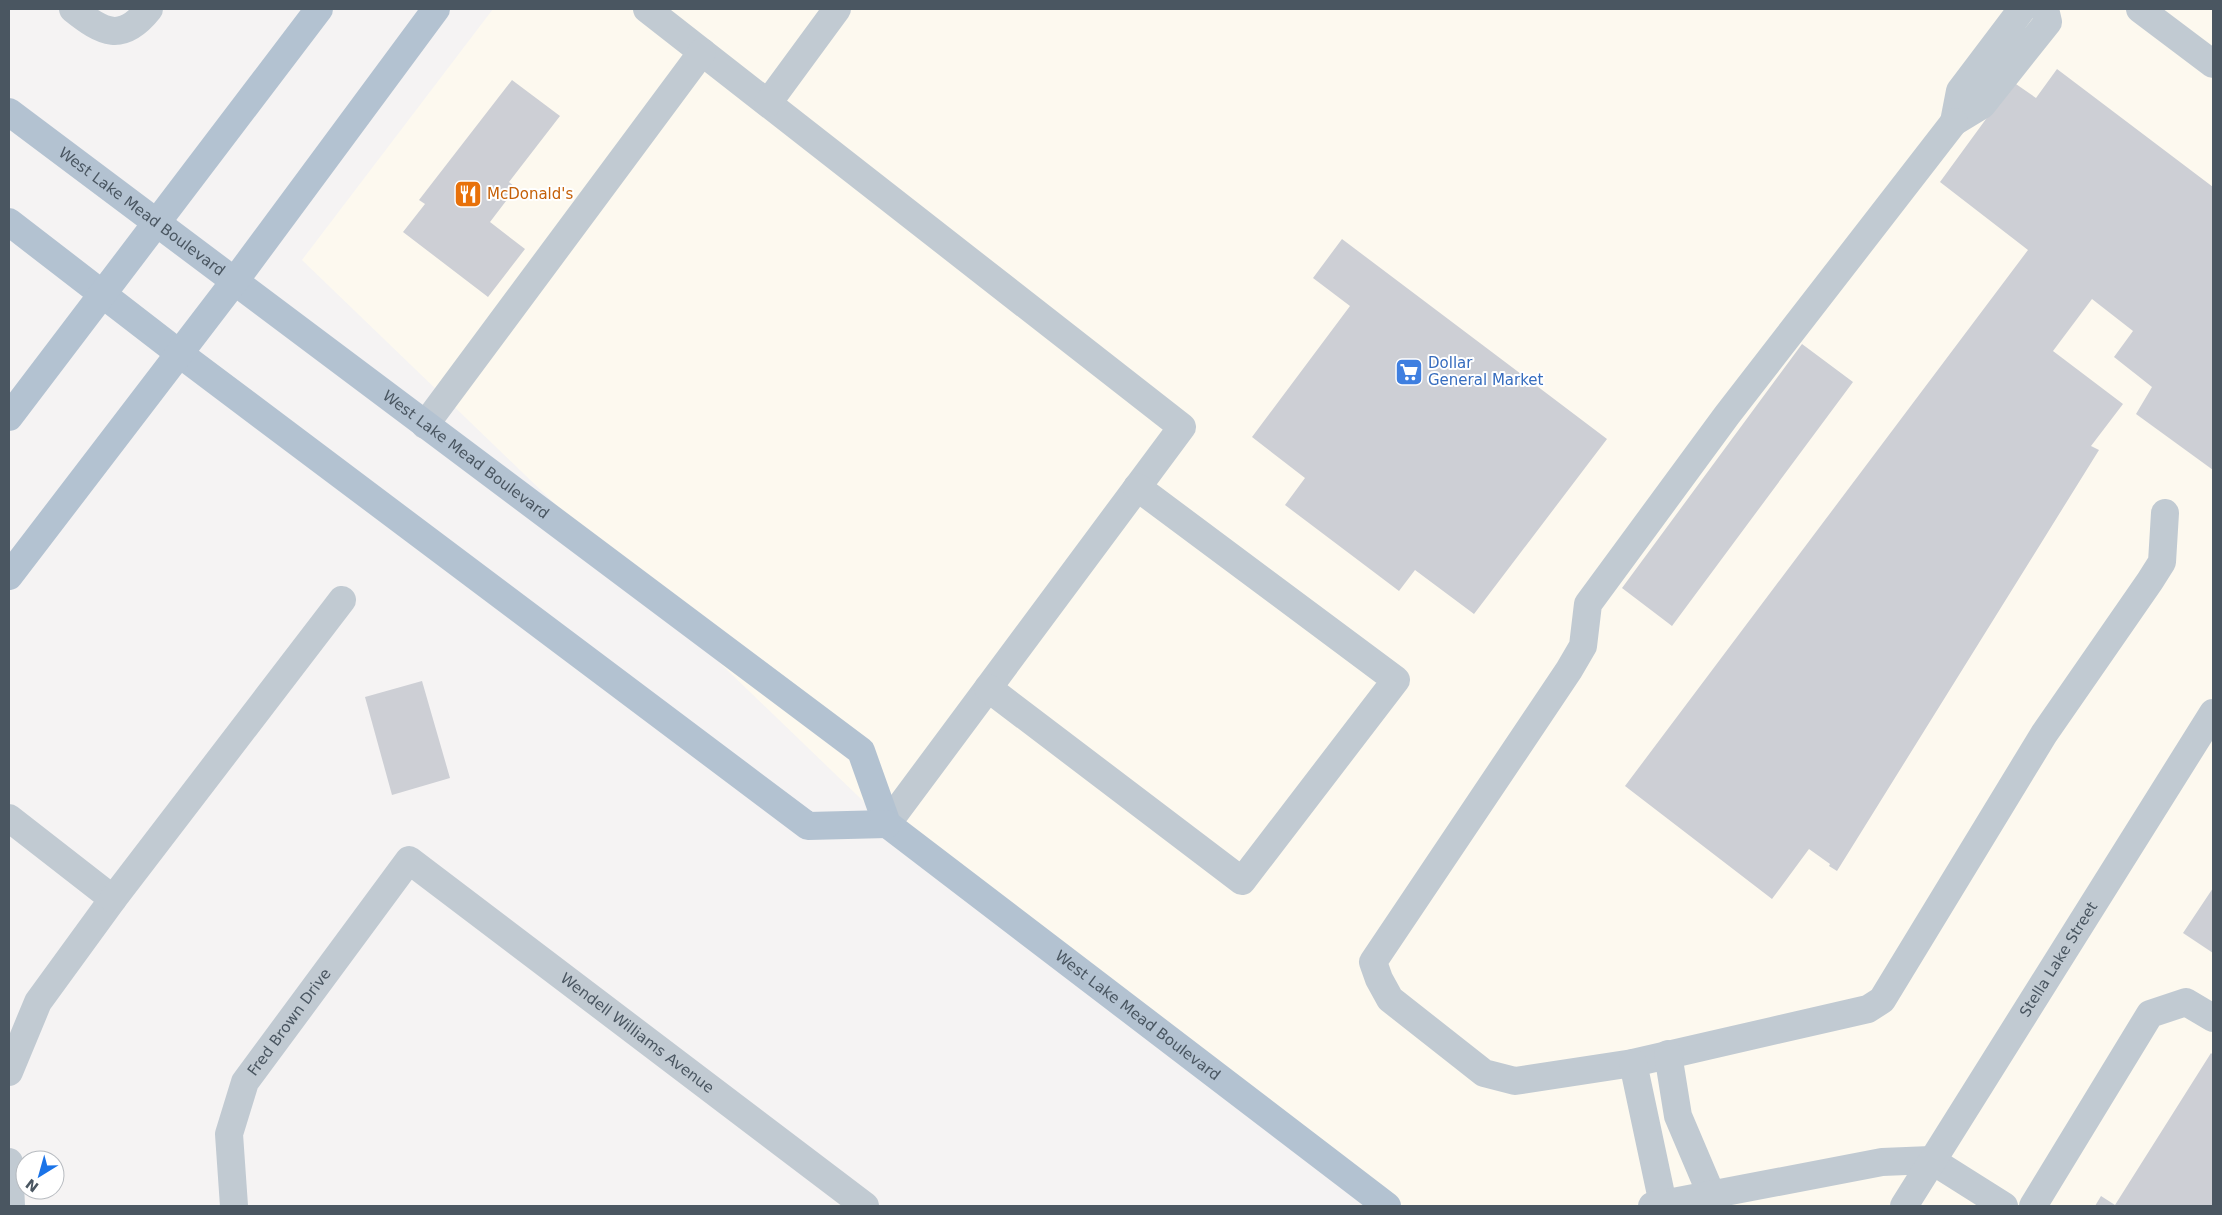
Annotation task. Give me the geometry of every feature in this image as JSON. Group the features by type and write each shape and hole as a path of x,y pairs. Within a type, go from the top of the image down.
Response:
{"main road":[{"path":"9,417 319,9"},
{"path":"9,576 180,354 436,9"},
{"name":"West Lake Mead Boulevard","path":"9,112 861,751 887,824 1387,1206"},
{"path":"9,222 180,354 808,826 887,824"}],"street":[{"path":"73,9 91,23 116,31 128,29 149,9"},
{"path":"647,9 1182,427 887,824"},
{"path":"768,103 837,9"},
{"path":"1954,122 1960,91 2022,9"},
{"path":"2045,9 2048,22 1982,105 1954,122 1727,415 1588,604 1583,646 1569,670 1373,962 1379,979 1390,999 1484,1073 1514,1081 1633,1063 1868,1009 1882,1000 2044,734 2162,562 2164,513"},
{"path":"2140,9 2213,64"},
{"path":"426,425 702,52"},
{"path":"988,688 1242,881 1396,680 1137,487"},
{"path":"9,1072 38,1002 113,899 342,600"},
{"name":"Stella Lake Street","path":"1904,1206 1931,1160 2213,713"},
{"path":"9,818 113,899"},
{"name":"Fred Brown Drive","path":"234,1206 230,1134 245,1082 408,860"},
{"name":"Wendell Williams Avenue","path":"408,860 865,1206"},
{"path":"2034,1206 2150,1014 2186,1002 2213,1018"},
{"path":"1668,1054 1678,1116 1712,1196"},
{"path":"1633,1063 1658,1205 1882,1162 1931,1160 2004,1206"},
{"path":"9,1162 11,1206"}],"shaded area":[{"path":"493,9 2213,9 2213,1206 1389,1206 887,824 302,260"}],"building":[{"path":"2057,69 2213,187 2213,470 2136,414 2152,387 2114,357 2133,331 2092,299 2053,351 2123,404 2091,446 2099,450 1837,871 1809,849 1772,899 1625,786 2028,250 1940,182 2013,82 2036,98"},
{"name":"McDonald's","path":"512,80 560,116 509,182 516,188 490,222 525,249 488,297 403,232 425,204 419,200"},
{"name":"Dollar General Market","path":"1342,239 1607,439 1474,614 1415,570 1399,591 1285,505 1305,478 1252,437 1350,306 1313,278"},
{"path":"1802,344 1853,382 1672,626 1622,588"},
{"path":"422,681 450,778 392,795 365,697"},
{"path":"2213,888 2213,953 2183,933"},
{"path":"2211,1053 2213,1055 2213,1206 2095,1206 2101,1196 2115,1205"}],"place":[{"name":"McDonald's","path":"468,194"},
{"name":"Dollar General Market","path":"1409,372"}]}
